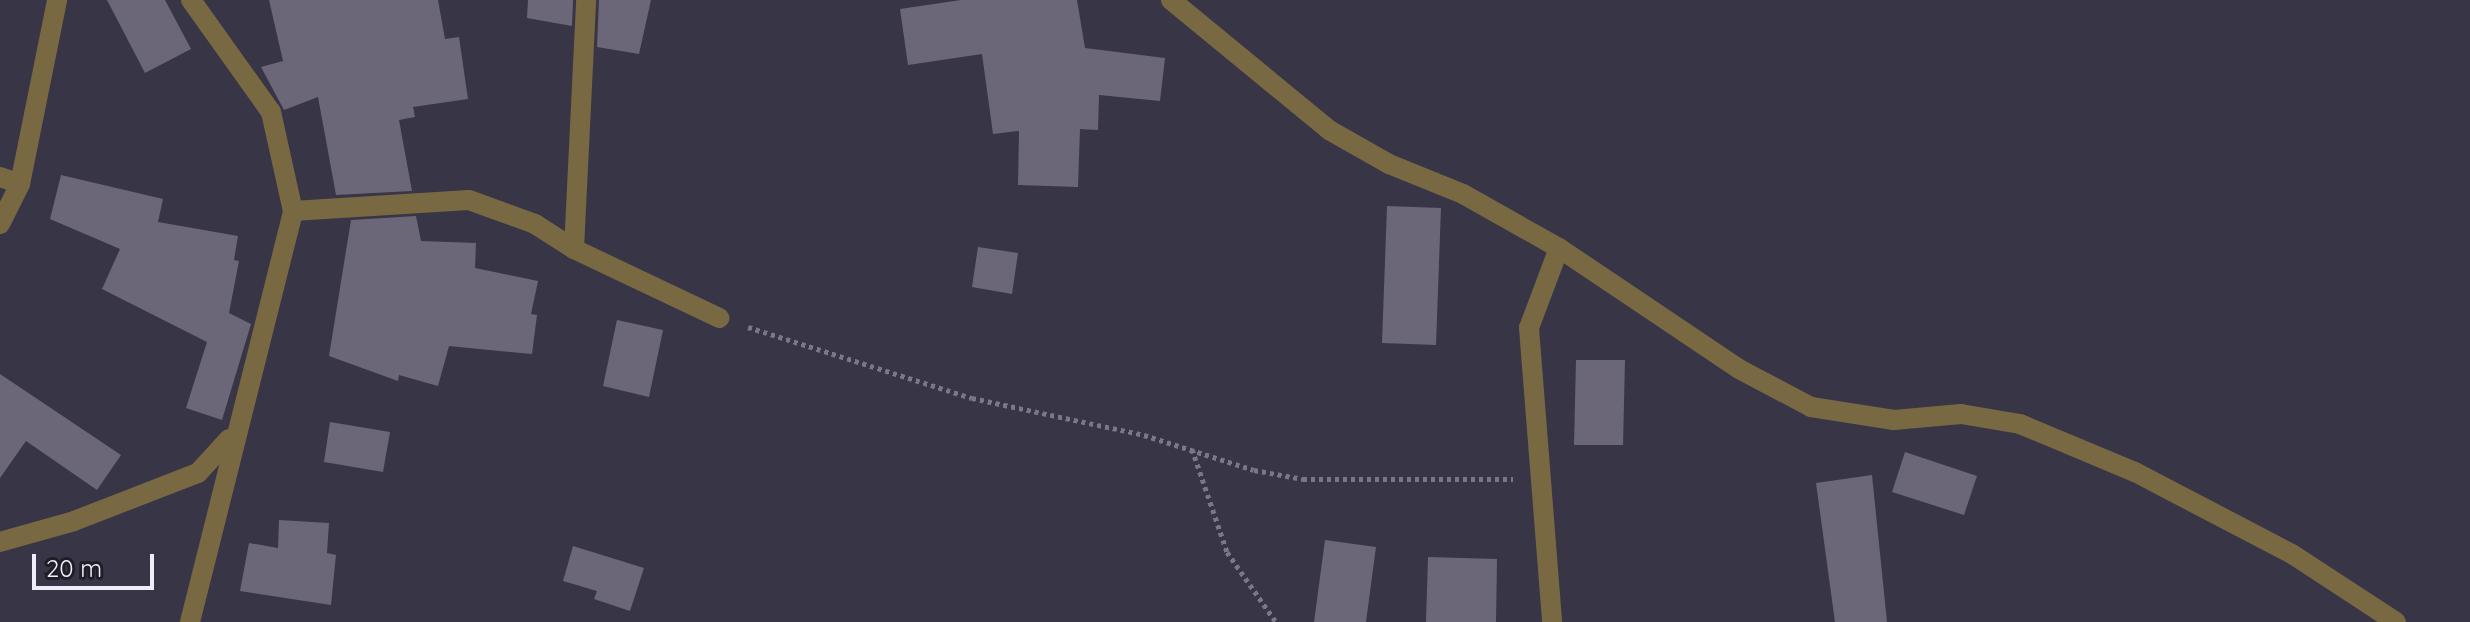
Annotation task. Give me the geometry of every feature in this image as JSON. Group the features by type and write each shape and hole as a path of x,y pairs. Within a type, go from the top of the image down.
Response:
{"street":[{"path":"0,224 20,184 57,0"},
{"path":"190,622 235,430 293,211 271,112 191,0"},
{"path":"574,249 586,0"},
{"path":"1171,0 1329,130 1389,164 1463,194 1559,248 1739,369 1811,407 1894,420 1961,414 2020,424 2135,472 2278,547 2396,622"},
{"path":"0,177 20,184"},
{"path":"293,211 469,200 535,224 574,249 719,318"},
{"path":"1552,622 1538,479 1529,328 1559,248"},
{"path":"0,542 74,521 198,473 216,458 235,430"}],"path":[{"path":"719,318 972,398 1192,449 1254,470 1303,479 1538,479"},
{"path":"1192,449 1227,552 1276,622"}],"building":[{"path":"107,0 165,0 191,49 145,73"},
{"path":"269,0 438,0 445,39 459,37 468,99 413,107 415,117 399,120 412,191 336,195 318,97 284,110 261,67 283,61"},
{"path":"528,0 573,0 572,26 527,18"},
{"path":"599,0 651,0 639,54 597,47"},
{"path":"961,0 1077,0 1085,48 1165,58 1160,101 1099,95 1098,130 1080,129 1078,187 1018,185 1019,131 993,134 982,54 908,65 900,9"},
{"path":"61,175 163,199 158,222 238,236 234,260 239,261 229,313 251,324 222,420 186,408 207,342 102,289 120,249 50,219"},
{"path":"1387,206 1441,208 1436,345 1382,343"},
{"path":"416,216 421,241 476,243 475,268 538,281 531,314 537,315 532,354 449,346 438,386 399,375 398,381 329,356 351,220"},
{"path":"978,247 1018,253 1012,294 972,287"},
{"path":"617,320 663,330 649,397 603,386"},
{"path":"1576,360 1625,360 1623,445 1574,445"},
{"path":"0,374 121,455 97,490 26,441 0,478"},
{"path":"330,422 390,432 383,472 324,462"},
{"path":"1905,452 1977,476 1964,515 1892,492"},
{"path":"1872,475 1887,622 1835,622 1816,483"},
{"path":"279,520 329,523 327,553 336,555 331,605 240,591 249,543 278,548"},
{"path":"1325,540 1376,547 1366,622 1314,622"},
{"path":"573,546 644,568 630,611 594,599 597,591 563,581"},
{"path":"1428,557 1497,559 1496,622 1426,622"}]}
